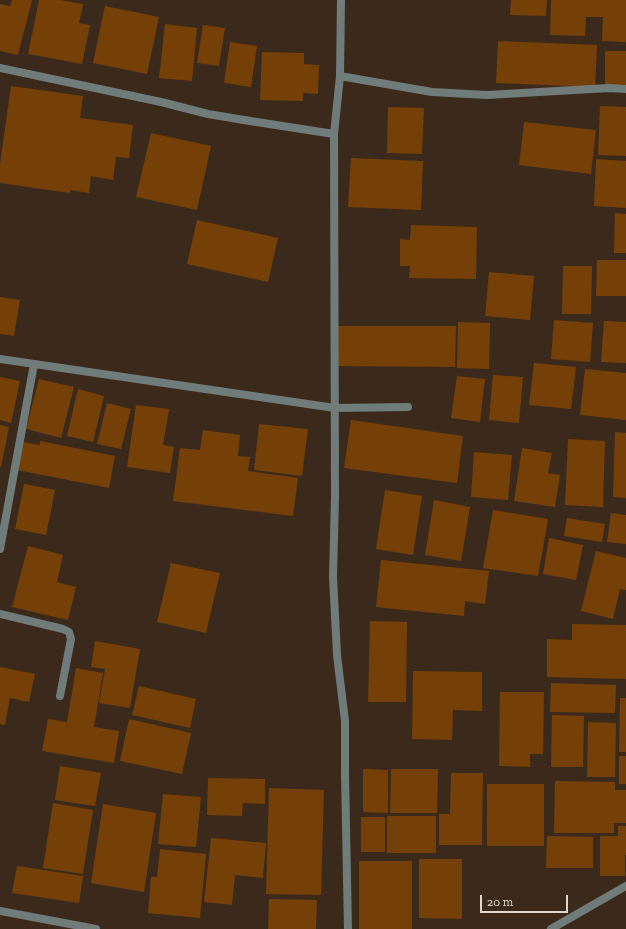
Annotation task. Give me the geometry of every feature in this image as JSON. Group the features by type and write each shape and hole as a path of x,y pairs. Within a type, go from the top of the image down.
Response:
{"street":[{"path":"341,0 340,76 334,134 335,497 333,577 337,655 345,721 348,929"},
{"path":"0,68 161,102 208,114 250,122 334,134"},
{"path":"340,76 432,92 487,95 626,88"},
{"path":"0,359 335,408 408,407"},
{"path":"0,549 34,364"},
{"path":"0,614 63,629 69,632 71,639 60,696"},
{"path":"551,929 626,886"},
{"path":"0,911 96,929"}],"building":[{"path":"12,0 32,0 18,55 0,51 0,4 10,6"},
{"path":"39,0 60,0 83,4 79,23 90,25 82,64 28,54"},
{"path":"511,0 547,0 546,16 510,15"},
{"path":"551,0 626,0 626,42 602,41 603,17 586,17 585,36 550,35"},
{"path":"105,6 159,17 147,74 93,63"},
{"path":"165,24 197,28 192,81 159,78"},
{"path":"203,25 225,28 219,66 197,63"},
{"path":"498,41 597,45 595,87 496,83"},
{"path":"230,42 257,46 251,87 224,83"},
{"path":"605,51 626,51 626,86 605,86"},
{"path":"262,52 304,53 304,64 319,65 318,94 303,93 303,101 260,100"},
{"path":"11,86 83,96 80,118 133,125 129,158 116,157 113,180 91,176 89,193 70,190 70,193 0,183 0,164"},
{"path":"600,106 626,107 626,156 598,155"},
{"path":"388,107 424,108 422,154 387,153"},
{"path":"524,122 596,130 591,174 519,165"},
{"path":"151,133 211,146 197,210 136,197"},
{"path":"351,158 423,161 421,210 348,207"},
{"path":"596,159 626,161 626,208 594,206"},
{"path":"615,213 626,214 626,253 614,253"},
{"path":"197,220 278,238 268,282 187,264"},
{"path":"411,225 477,227 476,279 409,278 410,266 400,266 400,239 410,240"},
{"path":"597,260 626,260 626,296 596,296"},
{"path":"563,266 592,266 591,314 562,314"},
{"path":"489,272 534,276 530,320 485,316"},
{"path":"0,297 20,300 14,336 0,334"},
{"path":"554,320 593,323 590,362 551,359"},
{"path":"604,321 626,322 626,363 601,362"},
{"path":"458,322 490,323 489,369 457,368"},
{"path":"337,326 456,326 455,367 337,366"},
{"path":"534,363 576,367 571,409 529,405"},
{"path":"585,369 626,373 626,420 580,415"},
{"path":"493,375 523,377 519,423 489,420"},
{"path":"457,376 485,379 480,422 451,418"},
{"path":"0,377 20,381 11,423 0,420"},
{"path":"39,379 74,387 61,438 26,429"},
{"path":"78,389 104,396 93,442 67,436"},
{"path":"107,403 131,409 121,449 97,444"},
{"path":"136,405 169,409 163,445 174,447 170,473 127,467"},
{"path":"351,420 463,436 457,483 344,468"},
{"path":"259,424 308,429 302,476 254,470"},
{"path":"0,425 9,427 1,467 0,467"},
{"path":"203,430 240,435 238,456 250,457 248,471 298,478 293,516 173,501 180,448 200,450"},
{"path":"615,432 626,433 626,498 613,497"},
{"path":"568,439 605,441 603,507 565,505"},
{"path":"40,441 115,456 109,488 17,470 23,442 40,445"},
{"path":"522,448 552,453 548,473 560,475 555,507 514,501"},
{"path":"474,452 512,455 508,500 471,497"},
{"path":"24,484 55,490 46,535 15,529"},
{"path":"385,490 422,496 413,555 376,549"},
{"path":"434,500 470,507 461,561 425,555"},
{"path":"493,510 548,519 538,576 483,568"},
{"path":"611,513 626,515 626,544 607,542"},
{"path":"567,518 605,524 602,542 564,536"},
{"path":"549,538 583,545 576,580 543,574"},
{"path":"28,546 63,555 57,582 76,587 68,620 12,607"},
{"path":"596,551 626,558 626,590 620,589 613,619 581,611"},
{"path":"381,560 489,571 485,604 465,601 464,616 376,607"},
{"path":"171,563 220,573 206,633 157,622"},
{"path":"370,621 407,622 406,702 368,702"},
{"path":"572,624 626,625 626,679 547,677 547,639 572,640"},
{"path":"95,641 140,649 130,708 99,703 105,669 91,667"},
{"path":"0,667 35,674 29,702 10,698 5,725 0,724"},
{"path":"76,668 103,673 94,727 119,731 114,763 42,751 48,719 67,722"},
{"path":"413,671 482,672 482,711 453,710 452,740 412,739"},
{"path":"551,683 616,685 615,713 550,712"},
{"path":"139,686 196,699 190,728 132,715"},
{"path":"500,692 544,692 543,754 530,754 530,767 499,766"},
{"path":"620,698 626,698 626,752 619,752"},
{"path":"552,715 584,716 583,767 551,767"},
{"path":"129,719 191,733 182,774 120,761"},
{"path":"588,722 616,723 615,777 587,777"},
{"path":"619,756 626,756 626,784 619,784"},
{"path":"60,766 101,773 95,806 55,800"},
{"path":"363,769 388,770 388,813 363,812"},
{"path":"391,769 438,769 437,813 390,813"},
{"path":"451,773 483,773 482,845 439,845 439,814 450,814"},
{"path":"208,778 265,779 265,804 243,803 242,816 207,815"},
{"path":"555,781 615,782 615,790 626,790 626,823 614,823 614,833 554,833"},
{"path":"487,784 544,784 544,846 487,846"},
{"path":"269,788 324,790 321,895 266,894"},
{"path":"163,794 201,797 196,847 158,844"},
{"path":"53,803 93,810 83,874 43,868"},
{"path":"103,804 156,813 144,892 91,883"},
{"path":"387,816 436,816 436,853 387,853"},
{"path":"361,817 385,817 385,852 361,852"},
{"path":"618,826 626,826 625,876 600,876 600,836 618,836"},
{"path":"547,836 593,837 593,868 546,868"},
{"path":"211,838 266,843 263,878 235,875 232,905 204,902"},
{"path":"160,849 206,854 200,918 148,913 151,877 157,877"},
{"path":"419,859 462,859 462,919 419,918"},
{"path":"359,861 412,861 412,929 359,929"},
{"path":"17,866 83,876 79,903 12,893"},
{"path":"269,899 317,900 316,929 268,929"}]}
